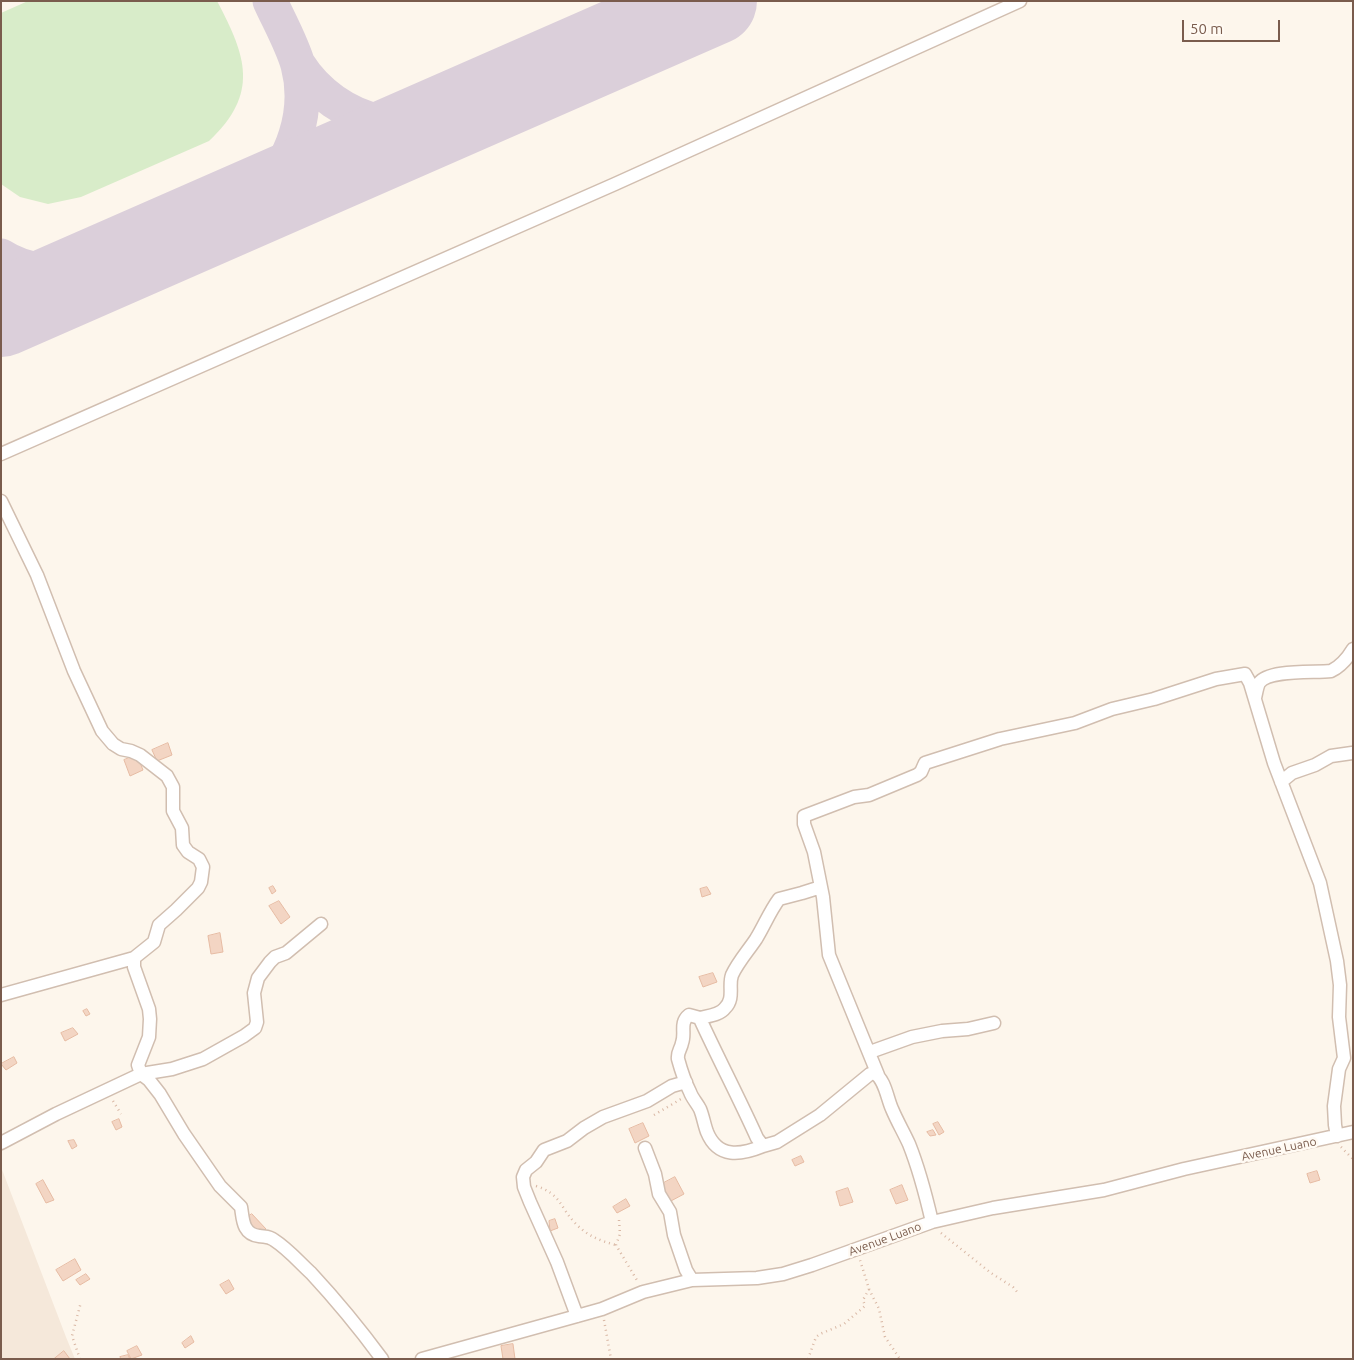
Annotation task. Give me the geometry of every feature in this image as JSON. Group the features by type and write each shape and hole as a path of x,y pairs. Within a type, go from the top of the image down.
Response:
{"street":[{"path":"1,454 615,184 1020,1"},
{"path":"1,501 37,575 74,671 102,731 113,744 121,749 140,755 167,776 173,787 173,811 182,828 183,845 188,852 199,859 202,868 201,882 198,888 158,926 154,942 134,958 1,995"},
{"path":"1255,698 1259,683 1266,677 1277,674 1331,671 1338,668 1353,649"},
{"path":"932,1222 918,1169 909,1144 889,1101 883,1082 878,1075 829,954 821,887 814,852 804,824 804,816 854,797 869,795 917,775 921,772 925,763 1000,739 1075,723 1112,709 1154,699 1230,676 1245,674 1250,683 1281,782 1325,902 1340,985 1339,1017 1348,1062 1339,1069 1334,1106 1337,1136"},
{"path":"1281,782 1292,773 1331,756 1352,754"},
{"path":"821,887 779,899 731,976 730,1001 725,1008 715,1014 700,1018 689,1015 683,1024 683,1040 677,1054 678,1059 690,1094 700,1109 707,1131 714,1143 724,1151 734,1154 777,1142 820,1115 870,1074 878,1075"},
{"path":"1,1143 56,1114 141,1074 172,1069 202,1059 255,1028 257,1022 254,993 258,978 275,957 286,953 321,924"},
{"path":"134,958 134,967 150,1019 149,1038 138,1065 141,1074 160,1094 184,1134 220,1186 241,1207 242,1222 248,1230 258,1236 267,1236 274,1239 296,1257 327,1290 382,1359"},
{"path":"700,1018 757,1138 763,1146"},
{"path":"870,1052 942,1030 968,1029 994,1023"},
{"path":"577,1316 557,1262 524,1187 523,1176 544,1150 567,1141 603,1117 647,1101 672,1086 686,1082"},
{"name":"Avenue Luano","path":"422,1359 602,1309 642,1292 692,1280 757,1278 783,1274 932,1222 993,1208 1104,1190 1184,1169 1353,1132"},
{"path":"645,1148 655,1174 659,1194 670,1212 674,1235 686,1270 692,1280"}],"path":[{"path":"654,1115 690,1094"},
{"path":"523,1176 534,1185 548,1190 554,1195 573,1222 582,1230 598,1240 616,1245 632,1270 642,1292"},
{"path":"616,1245 620,1234 619,1220"},
{"path":"932,1222 935,1229 1018,1293"},
{"path":"857,1249 869,1289 879,1309 885,1337 900,1359"},
{"path":"808,1359 816,1337 839,1327 864,1308 863,1300 869,1289"},
{"path":"80,1359 72,1336 81,1302"},
{"path":"602,1309 611,1359"}],"shaded area":[{"path":"1,1167 66,1337 75,1359 1,1359"}],"green space":[{"path":"28,1 217,1 235,39 241,57 242,90 236,107 209,141 81,197 48,204 20,197 1,184 1,13"}],"building":[{"path":"168,743 172,755 157,761 152,750"},
{"path":"137,755 143,770 130,776 124,760"},
{"path":"273,886 276,891 272,894 269,888"},
{"path":"707,887 711,894 702,897 700,889"},
{"path":"279,901 290,917 281,924 269,906"},
{"path":"220,933 223,952 211,954 208,936"},
{"path":"713,973 717,982 703,987 699,977"},
{"path":"87,1009 90,1014 86,1016 83,1011"},
{"path":"73,1028 78,1034 65,1041 61,1033"},
{"path":"14,1057 17,1063 6,1070 1,1064"},
{"path":"119,1119 122,1127 116,1130 112,1122"},
{"path":"938,1122 944,1132 939,1135 933,1124"},
{"path":"643,1123 649,1136 635,1143 629,1129"},
{"path":"933,1130 936,1135 930,1136 927,1132"},
{"path":"74,1140 77,1146 72,1149 68,1141"},
{"path":"801,1156 804,1162 795,1166 792,1160"},
{"path":"1317,1171 1320,1180 1310,1183 1307,1174"},
{"path":"675,1177 684,1194 669,1202 660,1185"},
{"path":"43,1180 54,1200 46,1203 36,1184"},
{"path":"902,1185 908,1200 896,1204 890,1190"},
{"path":"848,1188 853,1202 840,1206 836,1192"},
{"path":"626,1199 630,1206 617,1213 613,1207"},
{"path":"252,1214 266,1229 259,1234 244,1219"},
{"path":"555,1219 558,1228 550,1231 549,1221"},
{"path":"75,1259 81,1270 63,1281 56,1270"},
{"path":"86,1274 90,1279 80,1285 76,1280"},
{"path":"229,1280 234,1289 226,1294 220,1285"},
{"path":"191,1336 194,1342 185,1348 182,1343"},
{"path":"513,1344 515,1359 503,1359 501,1346"},
{"path":"137,1346 142,1355 131,1359 127,1351"},
{"path":"64,1351 70,1359 54,1359"},
{"path":"128,1355 130,1359 121,1359 120,1357"}],"taxiway":[{"path":"226,214 251,200 271,181 290,151 300,117 302,100 298,65 270,1"},
{"path":"298,64 305,75 323,93 356,114 368,119 388,123 436,122"},
{"path":"1,256 11,262 32,269 89,274"}],"runway":[{"path":"1,313 713,1"}]}
